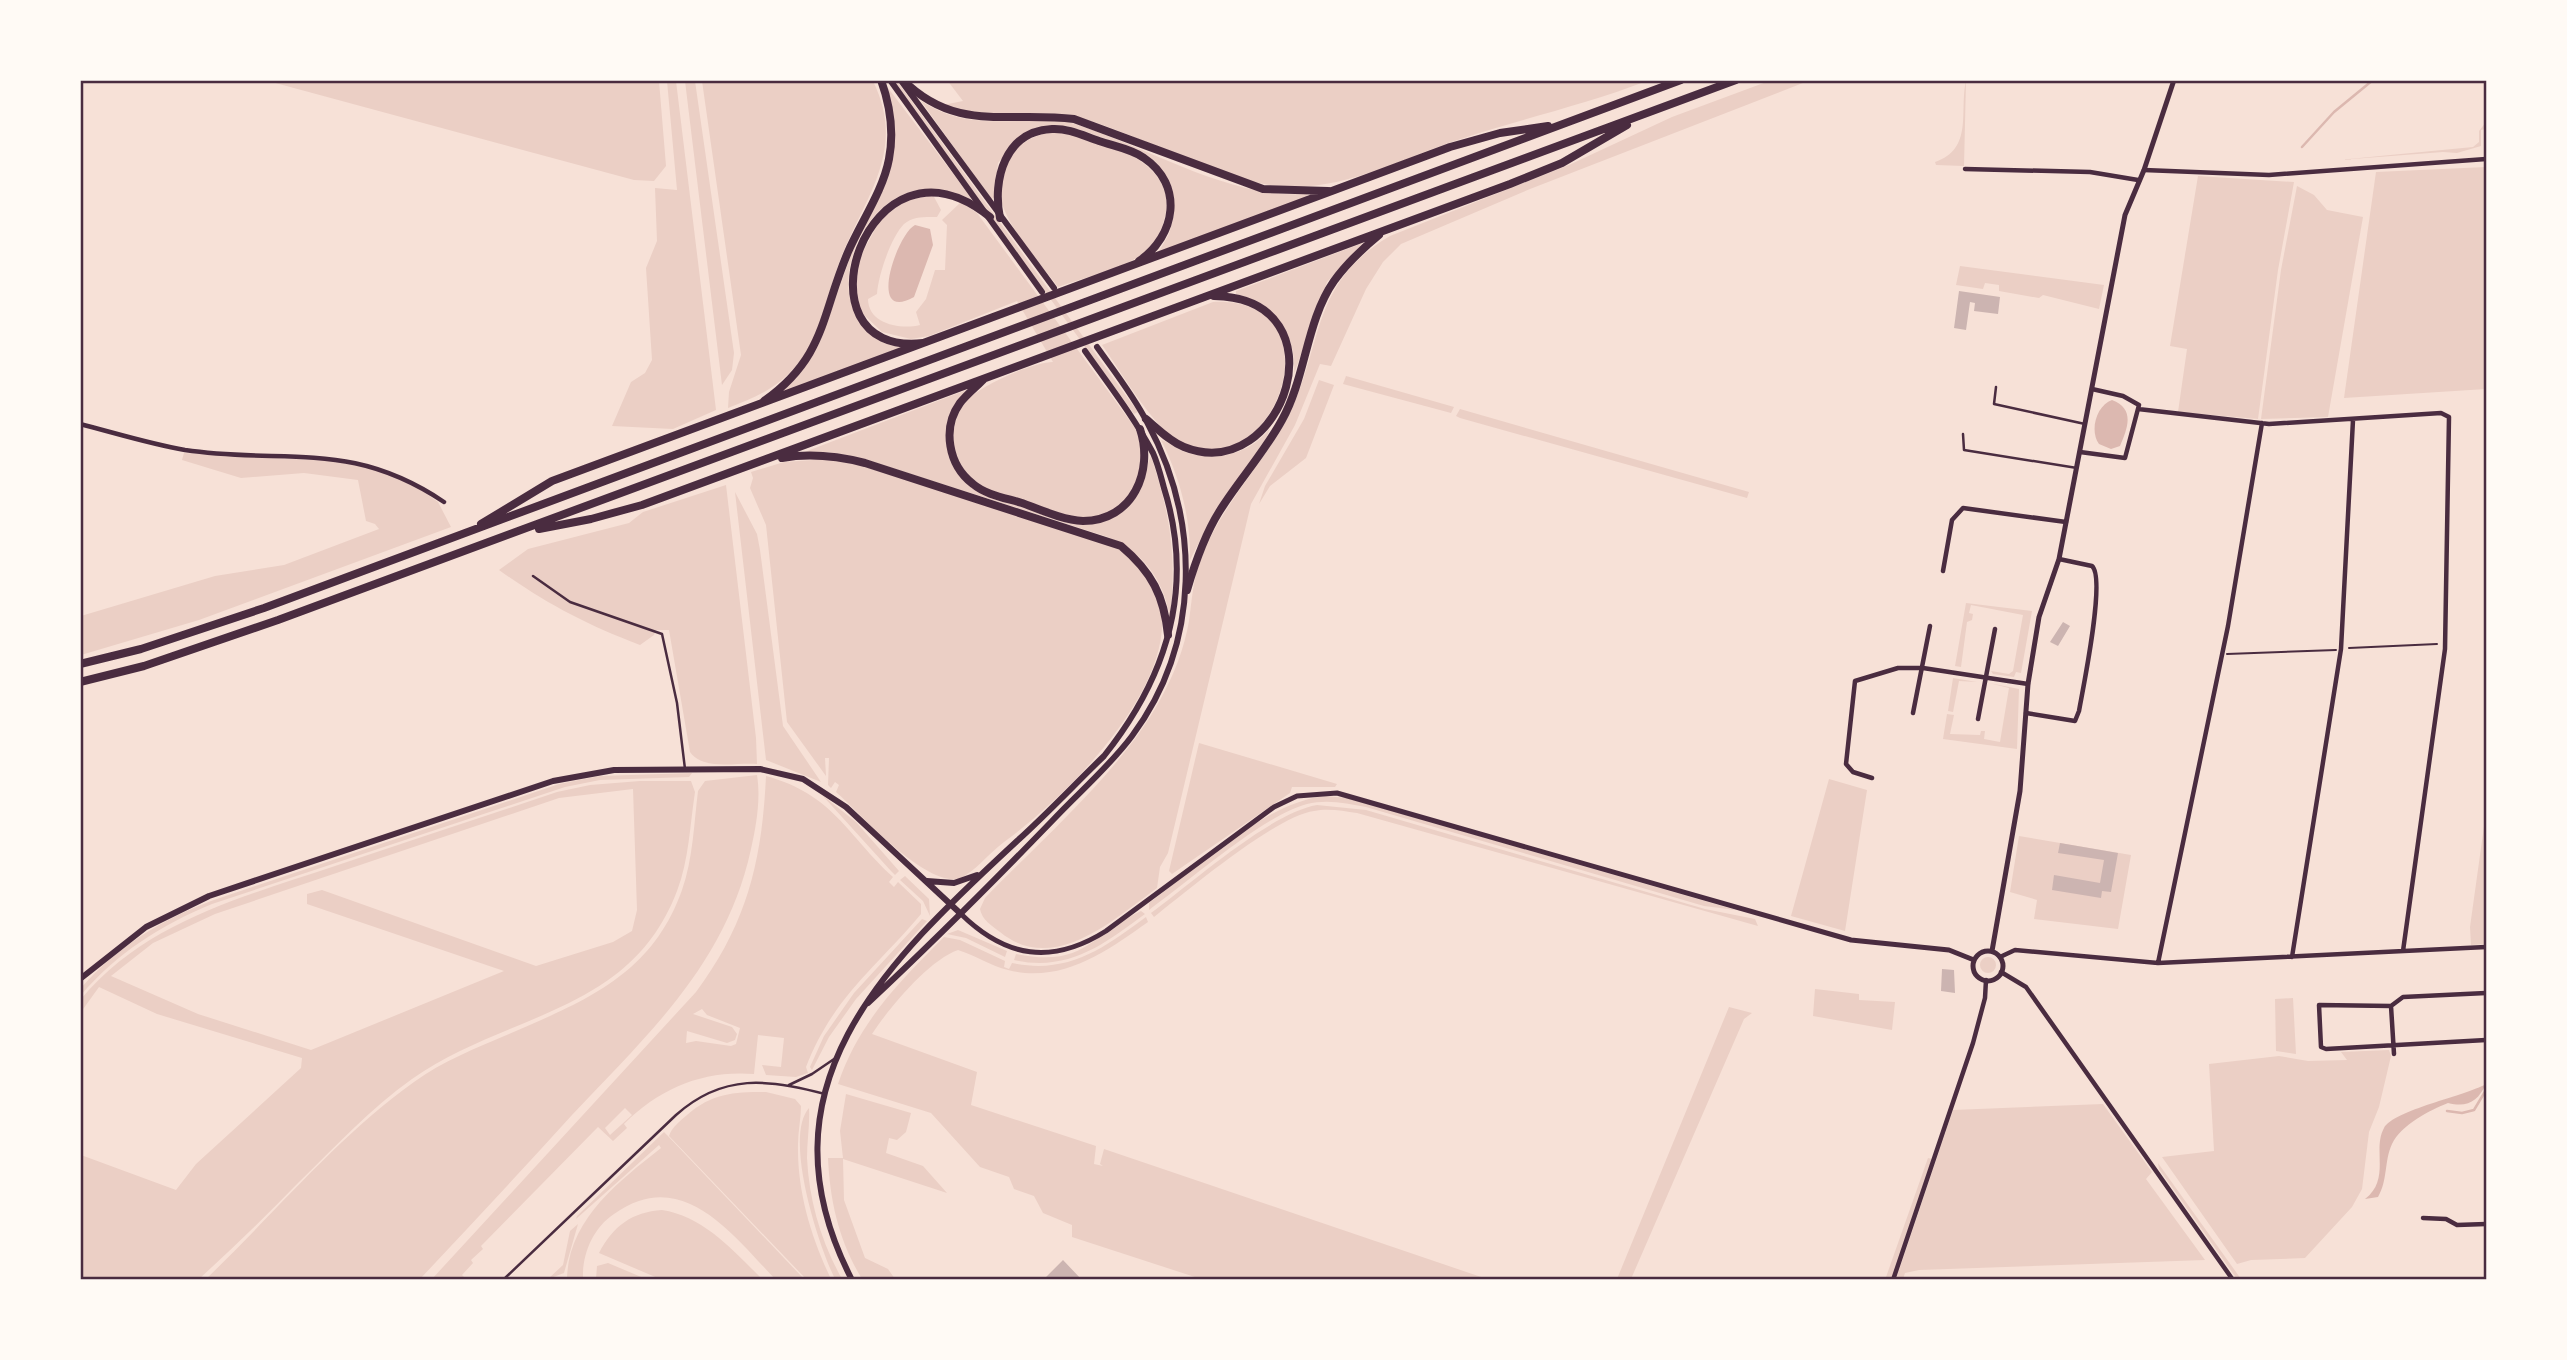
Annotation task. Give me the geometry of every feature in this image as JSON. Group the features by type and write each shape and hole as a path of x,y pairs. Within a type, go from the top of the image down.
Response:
{"highway":[{"path":"753,408 784,385 813,351 847,255 886,171 891,128 881,80"},
{"path":"902,80 917,94 951,113 992,120 1044,116 1074,120 1263,189 1335,191"},
{"path":"80,664 222,622 467,533 1681,80"},
{"path":"80,682 220,641 734,453 1735,80"},
{"path":"517,532 607,516 759,463 1562,163 1641,116"},
{"path":"467,533 552,481 1086,285 1450,147 1500,133 1562,125"},
{"path":"1000,218 996,186 1001,164 1014,146 1036,132 1065,130 1137,154 1150,163 1164,181 1170,195 1171,216 1160,243 1123,271"},
{"path":"932,342 905,343 876,333 860,317 850,292 851,269 871,227 885,210 904,198 928,192 948,194 976,206 990,218"},
{"path":"1187,590 1197,555 1219,512 1254,466 1283,418 1303,372 1318,315 1333,283 1354,256 1386,230"},
{"path":"1146,419 1172,441 1185,448 1225,451 1249,442 1260,433 1281,401 1289,378 1291,355 1278,323 1252,303 1208,296"},
{"path":"985,378 960,403 951,425 950,451 960,471 972,484 1070,519 1102,518 1125,506 1135,494 1145,470 1145,445 1140,429"},
{"path":"759,463 803,455 844,458 1122,546 1142,564 1156,584 1166,613 1168,635"}],"main road":[{"path":"890,80 1042,292"},
{"path":"902,80 1000,218 1054,288"},
{"path":"861,1010 961,914 1131,738 1166,678 1181,630 1187,590 1184,523 1174,484 1146,419 1097,347"},
{"path":"852,1279 835,1245 819,1185 818,1143 825,1094 837,1056 861,1010 887,971 950,904 1104,756 1120,736 1156,671 1177,603 1178,553 1174,519 1154,456 1140,429 1085,351"},
{"path":"80,979 146,926 209,896 554,781 598,772 739,768 781,772 816,786 838,801 961,914"},
{"path":"925,881 954,883 982,873"}],"street":[{"path":"1992,951 2020,791 2028,684 2039,617 2059,559 2122,226 2174,80"},
{"path":"2144,170 2269,174 2487,159"},
{"path":"1965,169 2090,172 2138,180"},
{"path":"2080,452 2125,458 2139,405 2123,396 2092,389"},
{"path":"2138,409 2262,423 2353,420 2433,413 2448,415 2446,643 2403,951"},
{"path":"2292,957 2341,649 2353,420"},
{"path":"2158,963 2222,654 2262,423"},
{"path":"80,424 186,450 348,460 396,474 444,502"},
{"path":"1943,571 1952,520 1963,508 2066,522"},
{"path":"2026,713 2075,722 2079,711 2095,608 2096,572 2092,566 2059,559"},
{"path":"1913,713 1930,626"},
{"path":"1978,719 1994,629"},
{"path":"1872,778 1853,772 1846,764 1855,681 1898,668 1923,667 2028,684"},
{"path":"961,914 990,937 1014,948 1047,954 1068,950 1106,931 1274,807 1297,796 1337,793 1851,940 1928,947 1974,960"},
{"path":"2000,957 2015,950 2158,963 2487,947"},
{"path":"1992,951 2000,957 2001,972 1995,978 1986,980 1975,973 1974,960 1982,952 1992,951"},
{"path":"2001,972 2026,987 2233,1279"},
{"path":"1893,1279 1973,1044 1986,998 1986,980"},
{"path":"2487,993 2403,997 2391,1006 2319,1005 2321,1047 2487,1040"},
{"path":"2391,1006 2394,1054"},
{"path":"2423,1218 2446,1219 2456,1225 2487,1224"}],"lane":[{"path":"1996,387 1994,404 2085,424"},
{"path":"1963,434 1964,450 2077,468"},
{"path":"533,576 570,602 662,634 677,703 685,769"},
{"path":"789,1085 812,1074 837,1056"},
{"path":"503,1279 695,1099 720,1087 758,1082 789,1085 825,1094"}],"path":[{"path":"2222,654 2446,643"}],"shaded area":[{"path":"947,80 1647,81 1464,138 1366,174 1316,186 1290,187 1264,184 1218,171 1107,126 1071,116 992,116 965,112 943,105 963,101"},
{"path":"268,81 659,81 666,166 654,181 634,180"},
{"path":"667,81 676,81 716,410 673,429 612,426 631,382 645,373 652,360 646,268 657,241 655,188 677,190"},
{"path":"685,81 695,81 734,353 732,370 722,385"},
{"path":"702,81 873,81 883,107 886,130 878,175 839,263 818,327 807,351 792,371 775,385 728,408 729,392 741,355"},
{"path":"892,81 897,81 1138,412 1134,414"},
{"path":"1769,81 1808,81 1530,189 1401,244 1383,262 1366,289 1331,366 1320,364 1295,425 1251,504 1168,853 1160,867 1157,888 1103,927 1062,946 1041,948 1020,944 987,922 980,909 985,898 1103,778 1144,726 1160,700 1181,652 1196,574 1209,540 1284,424 1297,397 1330,298 1344,276 1363,255 1390,236 1569,165 1672,117"},
{"path":"1966,81 1964,166 1936,165 1935,162 1947,156 1960,139"},
{"path":"885,84 973,200 945,191 927,189 900,196 877,213 860,237 850,264 849,292 857,317 875,336 905,346 779,395 802,370 820,342 852,252 890,168"},
{"path":"921,101 939,111 975,120 1068,122 1216,179 1246,188 1307,194 1308,197 1158,253 1169,234 1174,216 1173,195 1165,175 1141,152 1067,126 1018,138 998,163 994,198 991,199"},
{"path":"2486,122 2486,129 2481,130 2481,146 2457,153 2339,160 2473,147 2479,142 2479,131"},
{"path":"1053,132 1090,139 1130,154 1147,166 1159,180 1166,196 1165,216 1160,231 1144,253 1114,269 1058,287 1020,238 1004,210 1000,197 1002,177 1014,151 1032,138"},
{"path":"2486,167 2486,389 2344,398 2376,172"},
{"path":"2198,176 2294,182 2278,270 2258,419 2178,412 2187,349 2170,346"},
{"path":"2297,186 2314,195 2327,210 2363,217 2328,417 2261,419 2281,270"},
{"path":"933,195 941,210 937,217 911,220 899,230 886,257 877,294 868,299 869,308 879,320 895,326 920,325 916,312 926,299 935,270 945,270 947,225 942,220 961,202 977,213 1136,429 1141,459 1139,474 1125,500 1114,510 1100,516 1084,518 1058,513 982,486 972,479 958,460 953,438 955,426 958,415 970,397 1005,377 1032,366 1053,362 1017,301 929,336 911,339 882,332 861,312 854,292 857,263 880,220 905,201"},
{"path":"915,225 930,229 933,245 914,297 900,302 891,298 888,288 890,274 901,244"},
{"path":"1363,243 1327,282 1294,374 1292,346 1281,323 1262,305 1236,294 1236,291"},
{"path":"1960,266 2104,285 2099,309 2043,295 2039,298 1999,291 1999,285 1985,283 1983,289 1956,285"},
{"path":"1213,302 1254,309 1277,329 1285,359 1280,391 1264,421 1240,442 1209,450 1174,438 1165,431 1155,421 1102,345"},
{"path":"1346,376 1454,407 1451,413 1343,384"},
{"path":"1319,380 1334,385 1306,458 1270,486 1259,504 1265,486 1304,419"},
{"path":"969,389 958,409 948,445 950,460 964,481 1069,522 1121,512 1139,492 1151,456 1170,535 1173,574 1170,617 1162,590 1149,568 1131,551 1108,537 861,458 828,452 802,453"},
{"path":"2112,400 2124,408 2128,419 2120,446 2111,449 2099,444 2095,425 2102,407"},
{"path":"1460,409 1749,492 1747,498 1460,418 1456,416"},
{"path":"1270,428 1265,442 1212,517 1190,560 1189,529 1183,499 1161,440 1196,455 1220,456 1253,444"},
{"path":"184,453 348,462 392,475 424,492 438,502 451,527 199,620 81,655 81,616 215,576 284,565 379,529 375,524 366,521 358,480 304,473 241,478 182,460"},
{"path":"828,459 859,465 1110,544 1148,576 1162,615 1156,657 1136,701 1107,744 1036,817 959,879 944,878 928,871 877,831 836,792 839,785 835,782 831,788 828,785 829,758 825,758 826,776 787,722 766,525 750,488 753,478 751,472 784,462"},
{"path":"726,485 757,764 712,764 703,762 690,752 669,630 656,630 654,635 640,645 567,612 499,570 528,549 629,523 643,512"},
{"path":"735,492 757,534 783,726 821,782 766,760"},
{"path":"1966,603 2032,611 2021,673 2016,672 2014,677 1993,674 1991,671 2009,674 2013,671 2023,615 1971,605 1969,613 1973,614 1972,620 1967,622 1961,667 1955,666"},
{"path":"1953,678 1977,682 1959,681 1953,712 1948,711"},
{"path":"1989,683 2019,689 2017,749 1943,739 1947,714 1954,715 1950,734 1980,735 1981,731 1985,731 1984,739 2000,742 2009,688"},
{"path":"1199,743 1337,784 1335,787 1292,787 1290,793 1172,874 1169,871"},
{"path":"692,773 689,777 600,780 565,787 212,904 175,921 125,953 81,995 81,988 125,947 157,926 211,901 559,784 600,776"},
{"path":"757,775 758,803 751,849 739,890 723,928 704,962 656,1025 420,1279 206,1279 332,1151 414,1082 460,1055 564,1010 613,982 634,964 653,944 669,919 682,890 691,853 698,791 705,781"},
{"path":"766,776 808,793 837,818 893,877 889,882 894,887 898,882 921,904 921,914 842,1002 817,1043 806,1067 808,1073 796,1077 766,1075 762,1065 781,1067 784,1038 758,1035 754,1074 717,1075 668,1091 638,1111 624,1124 627,1128 613,1141 598,1127 481,1246 483,1249 471,1260 473,1263 462,1275 466,1279 432,1279 696,992 728,941 740,916 756,864","holes":["702,1009 707,1015 740,1028 736,1044 731,1046 696,1041 686,1043 687,1031 727,1043 735,1040 737,1034 732,1027 693,1014","625,1108 632,1115 610,1135 605,1128"]},
{"path":"1829,779 1867,790 1845,931 1791,916"},
{"path":"691,781 695,792 687,854 677,891 656,932 629,963 597,987 562,1006 448,1057 412,1079 353,1129 199,1279 81,1279 81,1155 176,1190 196,1164 301,1068 302,1058 157,1014 99,987 81,1012 81,999 107,972 166,931 231,901 557,792 590,785","holes":["633,789 637,910 632,931 613,942 536,966 322,890 307,894 307,904 504,971 311,1050 198,1014 111,976 153,943 215,914 559,798"]},
{"path":"822,795 856,822 899,871 895,875 891,871"},
{"path":"1325,796 1347,798 1736,910 1704,906 1366,807 1329,802 1307,804 1270,821 1149,910 1149,903 1256,823 1303,801"},
{"path":"1317,805 1366,810 1705,909 1755,919 1758,926 1357,813 1330,810 1314,811 1278,826 1232,856 1154,917 1151,913 1255,835 1277,821"},
{"path":"2486,812 2486,944 2471,945 2470,927"},
{"path":"2019,836 2131,855 2118,929 2034,919 2037,900 2010,892"},
{"path":"905,876 929,899 930,916 923,901 900,880"},
{"path":"1141,911 1145,914 1084,953 1051,962 1014,960 1016,954 1057,957 1072,953"},
{"path":"1146,917 1148,922 1116,944 1065,969 1028,973 1008,970 958,950 923,974 872,1034 977,1072 971,1105 1096,1146 1094,1164 1103,1166 1100,1164 1104,1149 1487,1279 1201,1279 1072,1237 1072,1225 1043,1213 1034,1196 1014,1189 1009,1177 980,1167 931,1113 838,1084 857,1041 869,1022 911,970 944,937 960,940 1005,961 1004,967 1009,969 1012,963 1051,965 1068,962 1100,948"},
{"path":"922,919 927,921 856,999 829,1037 812,1070 810,1067 824,1036 854,993"},
{"path":"958,930 1007,951 1005,957 966,938 947,934"},
{"path":"1985,957 1991,957 1996,965 1994,971 1985,973 1980,968 1980,962"},
{"path":"1815,989 1859,994 1859,1000 1895,1002 1892,1030 1813,1016"},
{"path":"2293,998 2296,1054 2276,1051 2275,999"},
{"path":"1729,1007 1752,1013 1744,1019 1631,1279 1617,1279"},
{"path":"2389,1050 2391,1056 2379,1107 2369,1132 2362,1189 2352,1207 2305,1258 2251,1260 2237,1264 2162,1157 2214,1151 2209,1064 2279,1056 2308,1061 2347,1060 2341,1052"},
{"path":"2486,1084 2472,1102 2461,1105 2448,1103 2425,1114 2402,1131 2392,1144 2378,1197 2365,1199 2377,1183 2381,1137 2390,1121 2415,1109"},
{"path":"766,1092 795,1099 801,1106 798,1139 800,1179 817,1247 831,1279 806,1279 669,1136 679,1122 705,1102 734,1093"},
{"path":"846,1094 911,1113 906,1132 897,1140 889,1138 886,1153 923,1166 947,1193 843,1159 844,1200 865,1258 888,1269 895,1279 862,1279 847,1250 837,1221 828,1158 843,1158 840,1131"},
{"path":"2103,1104 2152,1172 2146,1179 2205,1260 1919,1270 1905,1273 1903,1279 1896,1279 1953,1110"},
{"path":"809,1108 807,1158 810,1189 822,1236 842,1279 835,1279 828,1264 806,1192 800,1142 802,1122"},
{"path":"664,1132 804,1279 775,1279 741,1243 704,1211 683,1201 662,1197 639,1201 607,1220 590,1242 584,1260 583,1279 567,1279 576,1238 586,1221 613,1189 661,1148 659,1145 576,1219 577,1216"},
{"path":"1928,1158 1932,1159 1892,1279 1885,1280"},
{"path":"2158,1163 2241,1279 2237,1279 2159,1169"},
{"path":"662,1210 691,1219 704,1227 729,1246 762,1279 660,1279 599,1253 604,1243 624,1222 641,1214"},
{"path":"578,1224 564,1273 548,1279 563,1265 570,1231"},
{"path":"608,1263 646,1279 596,1279 597,1266"}],"building":[{"path":"1959,291 2000,297 1998,314 1974,311 1975,303 1970,302 1966,330 1954,328"},
{"path":"2063,622 2070,626 2058,646 2050,642"},
{"path":"2060,843 2118,853 2111,892 2102,891 2101,898 2052,890 2054,875 2100,883 2104,860 2058,853"},
{"path":"1942,969 1954,970 1955,993 1941,991"},
{"path":"1063,1260 1082,1280 1043,1280"}],"waterway":[{"path":"2302,147 2334,112 2373,80"},
{"path":"2447,1111 2462,1113 2474,1110 2486,1090"}]}
